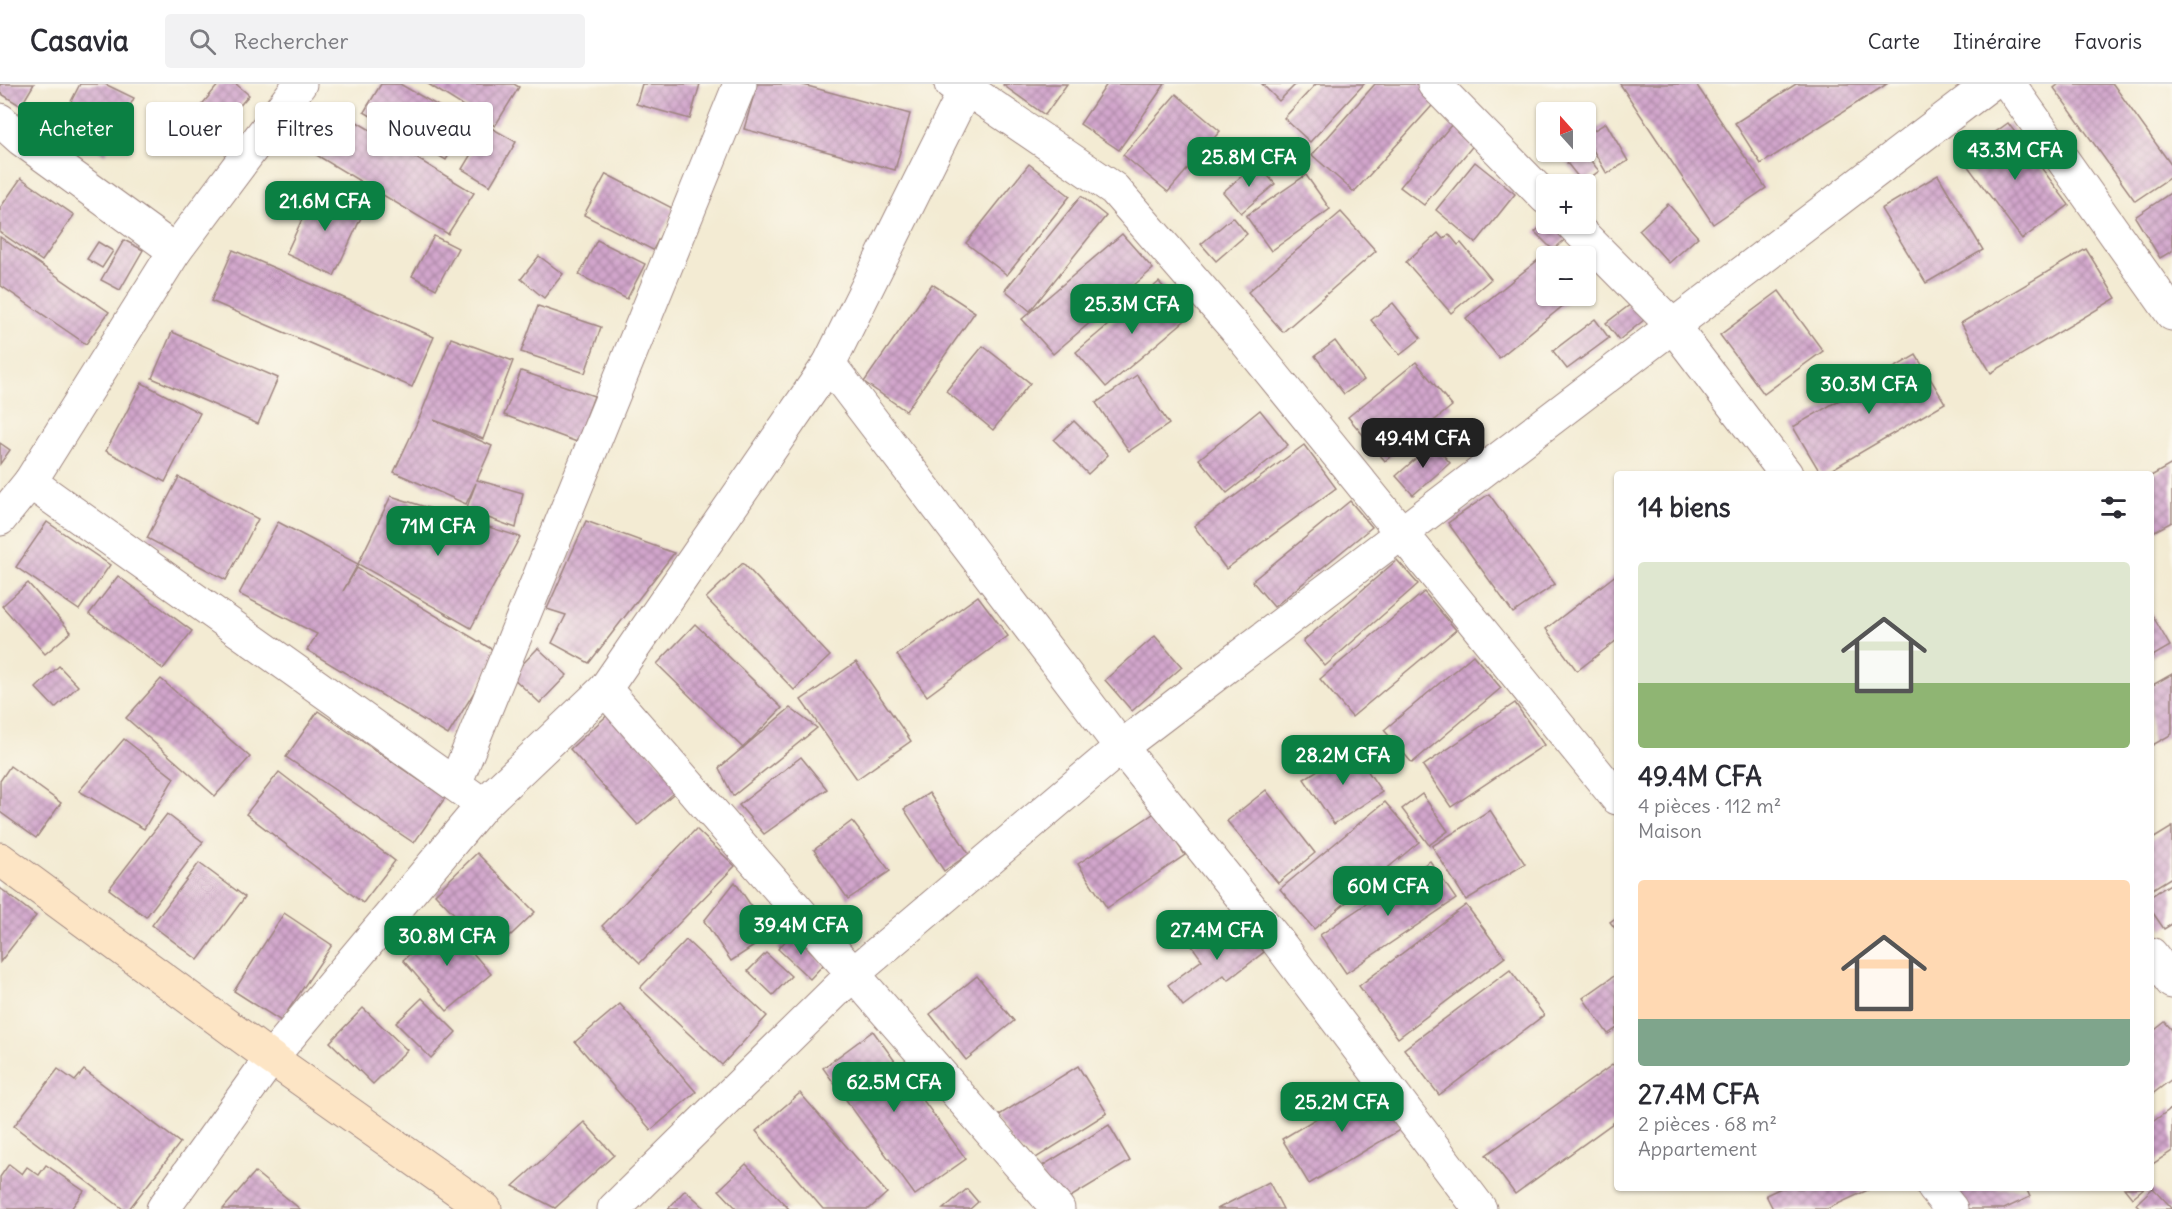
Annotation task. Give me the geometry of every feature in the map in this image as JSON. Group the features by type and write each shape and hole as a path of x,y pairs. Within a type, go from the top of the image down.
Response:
{"street":[{"path":"0,519 30,482 175,251 300,84"},
{"path":"455,784 740,84"},
{"path":"1434,84 1536,188"},
{"path":"614,1209 853,974 1121,747 1990,84"},
{"path":"2009,84 2172,314"},
{"path":"163,1209 271,1058 483,805 605,689 829,364 962,85 1114,189 1235,328 1614,794"},
{"path":"0,120 21,139 175,251"},
{"path":"1582,234 1672,325 1784,471"},
{"path":"829,364 1121,747 1278,942 1480,1209"},
{"path":"30,482 483,805"},
{"path":"605,689 1058,1209"},
{"path":"0,859 271,1058 485,1209"},
{"path":"2154,958 2172,982"},
{"path":"1936,1191 1951,1209"}],"building":[{"path":"0,84 34,84 23,102 18,102 18,104 0,93"},
{"path":"80,84 105,84 134,98 132,102 71,102"},
{"path":"219,84 236,84 249,95 243,102 204,102"},
{"path":"381,84 400,84 431,102 370,102"},
{"path":"428,84 514,84 519,87 495,126 493,125 493,102 457,102"},
{"path":"642,84 700,84 690,119 636,104"},
{"path":"757,84 800,84 910,114 895,170 744,129"},
{"path":"1004,84 1067,84 1045,115"},
{"path":"1107,84 1165,84 1119,150 1080,124"},
{"path":"1262,84 1296,84 1279,101"},
{"path":"1316,84 1364,84 1310,142 1284,118"},
{"path":"1375,84 1425,84 1440,97 1354,192 1312,155"},
{"path":"1620,84 1696,84 1766,188 1713,224"},
{"path":"1796,84 1887,84 1761,164 1735,123"},
{"path":"2059,84 2113,84 2172,166 2172,176 2135,201 2054,88"},
{"path":"1176,94 1220,131 1168,192 1123,155"},
{"path":"355,121 367,128 367,156 413,156 474,193 448,234 318,156 355,156"},
{"path":"1606,123 1628,161 1607,174 1596,155 1596,129"},
{"path":"2008,123 2069,205 2022,239 1961,157"},
{"path":"1452,124 1476,142 1424,205 1400,187"},
{"path":"493,129 516,142 490,186 462,169 470,156 493,156"},
{"path":"1475,162 1515,194 1476,243 1436,210"},
{"path":"1592,162 1599,171 1595,174 1576,174 1567,163"},
{"path":"1257,163 1275,184 1241,213 1223,192"},
{"path":"1029,164 1070,196 1007,275 966,243"},
{"path":"606,174 674,209 653,250 584,215"},
{"path":"1306,175 1330,209 1271,251 1246,216"},
{"path":"1938,175 1983,250 1926,283 1881,209"},
{"path":"21,178 74,215 42,261 0,232 0,208"},
{"path":"316,189 364,211 334,276 286,254"},
{"path":"2172,192 2172,251 2160,258 2135,217"},
{"path":"1081,196 1106,216 1030,311 1005,290"},
{"path":"1668,204 1698,237 1669,263 1639,230"},
{"path":"1341,212 1376,251 1283,332 1248,292"},
{"path":"1233,217 1247,234 1216,261 1201,244"},
{"path":"1438,233 1443,239 1449,234 1458,245 1461,243 1491,279 1451,313 1406,262"},
{"path":"1122,234 1153,269 1053,354 1022,319"},
{"path":"1537,234 1567,234 1569,236 1558,246 1549,246"},
{"path":"434,236 458,248 436,289 412,276"},
{"path":"0,237 109,312 86,344 0,285"},
{"path":"124,240 143,250 120,290 101,280"},
{"path":"597,240 645,264 627,299 579,275"},
{"path":"98,242 113,251 102,268 87,259"},
{"path":"2086,249 2116,298 1991,373 1961,323"},
{"path":"233,250 434,337 412,387 211,301"},
{"path":"539,256 563,274 544,298 521,279"},
{"path":"1536,262 1536,306 1563,306 1499,358 1466,318"},
{"path":"1159,282 1189,317 1106,387 1076,352"},
{"path":"932,284 975,312 906,411 864,382"},
{"path":"1779,291 1823,351 1764,394 1720,335"},
{"path":"1393,303 1421,338 1400,355 1371,320"},
{"path":"1631,304 1644,320 1619,340 1606,323"},
{"path":"538,306 601,327 585,373 521,352"},
{"path":"1595,319 1609,338 1567,369 1553,351"},
{"path":"172,332 278,378 258,424 152,378"},
{"path":"451,338 513,361 483,439 434,420 492,446 477,480 523,493 516,528 466,510 476,483 466,504 394,472 421,414"},
{"path":"1335,341 1364,380 1344,394 1315,356"},
{"path":"983,346 1030,383 993,430 946,391"},
{"path":"1916,355 1945,403 1829,471 1819,471 1793,427"},
{"path":"1416,362 1452,406 1385,461 1348,417"},
{"path":"521,371 594,396 577,442 504,415"},
{"path":"1137,375 1169,424 1129,451 1096,403"},
{"path":"142,383 200,413 165,482 106,451"},
{"path":"1260,410 1288,445 1227,493 1199,459"},
{"path":"1074,421 1108,455 1088,474 1054,440"},
{"path":"0,443 10,450 0,464"},
{"path":"1433,443 1450,463 1413,495 1396,476"},
{"path":"1304,445 1336,488 1226,569 1194,526"},
{"path":"2172,464 2172,522 2154,531 2154,474"},
{"path":"179,477 258,519 226,580 147,538"},
{"path":"1489,494 1555,584 1513,613 1448,523"},
{"path":"391,496 520,537 471,628 358,564"},
{"path":"1350,501 1372,527 1274,607 1252,581"},
{"path":"586,521 674,553 589,663 552,643 566,615 547,609"},
{"path":"47,522 110,565 79,610 16,567"},
{"path":"278,522 358,564 343,591 357,568 498,653 448,735 307,650 317,634 239,594"},
{"path":"1397,560 1418,584 1325,666 1303,641"},
{"path":"743,563 830,656 794,690 706,598"},
{"path":"118,576 192,631 163,669 89,614"},
{"path":"1614,576 1614,642 1577,671 1546,629"},
{"path":"28,583 71,632 45,654 2,606"},
{"path":"1424,592 1456,630 1352,717 1320,679"},
{"path":"978,596 1008,636 927,696 897,655"},
{"path":"2154,618 2170,646 2154,655"},
{"path":"695,624 782,708 743,748 657,664"},
{"path":"1155,636 1182,667 1132,711 1105,680"},
{"path":"538,648 567,675 540,703 511,676"},
{"path":"1473,655 1501,688 1412,763 1384,730"},
{"path":"856,662 911,741 857,779 801,700"},
{"path":"59,666 78,686 55,708 36,688"},
{"path":"2172,674 2172,734 2154,744 2154,684"},
{"path":"161,679 250,757 215,796 126,718"},
{"path":"1515,703 1544,745 1451,807 1423,766"},
{"path":"790,708 817,728 733,796 719,768"},
{"path":"318,711 445,798 414,843 286,757"},
{"path":"612,711 681,787 638,825 570,749"},
{"path":"124,739 174,778 144,829 79,791"},
{"path":"1352,748 1382,792 1334,824 1304,779"},
{"path":"801,757 827,789 764,834 739,805"},
{"path":"10,766 61,803 36,838 0,812 0,781"},
{"path":"279,772 395,861 363,903 246,814"},
{"path":"1266,790 1315,853 1278,883 1227,821"},
{"path":"929,793 969,854 944,871 904,809"},
{"path":"1422,794 1448,831 1429,845 1402,809"},
{"path":"1385,802 1419,842 1314,929 1280,889"},
{"path":"1490,810 1525,864 1466,900 1432,846"},
{"path":"1156,812 1185,855 1107,908 1078,864"},
{"path":"167,814 203,842 146,917 109,889"},
{"path":"852,821 890,871 848,899 814,850"},
{"path":"2172,827 2172,877 2154,888 2154,838"},
{"path":"696,829 735,866 640,963 602,926"},
{"path":"477,853 535,912 492,953 435,894"},
{"path":"1430,861 1456,899 1346,973 1320,935"},
{"path":"199,863 245,897 198,960 152,925"},
{"path":"735,882 771,935 731,961 704,921"},
{"path":"2172,883 2172,924 2164,929 2154,914 2154,894"},
{"path":"0,888 36,916 0,962"},
{"path":"1466,905 1505,957 1398,1038 1359,986"},
{"path":"284,913 332,945 281,1021 234,991"},
{"path":"447,923 491,974 447,1011 403,960"},
{"path":"1223,923 1231,933 1243,924 1264,952 1228,980 1224,975 1183,1006 1168,985 1202,960 1192,946"},
{"path":"792,934 824,964 810,979 778,949"},
{"path":"686,940 767,1016 722,1065 640,988"},
{"path":"766,953 791,976 773,995 748,971"},
{"path":"1510,970 1544,1015 1439,1095 1404,1049"},
{"path":"977,976 1014,1021 966,1060 930,1014"},
{"path":"1614,976 1614,1030 1608,1034 1583,998"},
{"path":"422,998 456,1032 431,1058 396,1023"},
{"path":"620,1004 696,1092 651,1130 575,1042"},
{"path":"363,1008 407,1050 373,1084 330,1042"},
{"path":"2165,1022 2172,1030 2172,1079 2154,1093 2154,1031"},
{"path":"873,1031 966,1159 915,1195 823,1068"},
{"path":"1614,1064 1614,1122 1515,1194 1486,1155"},
{"path":"1078,1066 1107,1113 1036,1158 1015,1147 996,1117"},
{"path":"58,1069 75,1081 84,1070 180,1143 129,1209 123,1209 14,1126"},
{"path":"1375,1083 1403,1128 1309,1184 1282,1139"},
{"path":"800,1093 887,1193 869,1209 823,1209 756,1131"},
{"path":"2172,1108 2172,1151 2154,1163 2154,1121"},
{"path":"584,1122 614,1155 555,1208 513,1186"},
{"path":"1109,1125 1130,1161 1059,1204 1037,1169"},
{"path":"9,1164 22,1174 27,1167 39,1175 46,1165 84,1191 71,1209 0,1209 0,1177"},
{"path":"746,1164 789,1209 737,1209 719,1190"},
{"path":"255,1172 300,1209 223,1209"},
{"path":"1269,1182 1283,1209 1217,1209"},
{"path":"967,1189 978,1202 970,1209 943,1209"},
{"path":"2154,1189 2172,1209 2141,1209 2136,1204"},
{"path":"685,1190 706,1209 668,1209"},
{"path":"1775,1191 1866,1191 1827,1209 1773,1209 1766,1195"},
{"path":"1954,1191 2027,1191 2030,1197 2004,1209 1962,1209"},
{"path":"2126,1191 2140,1191 2132,1198"}]}
